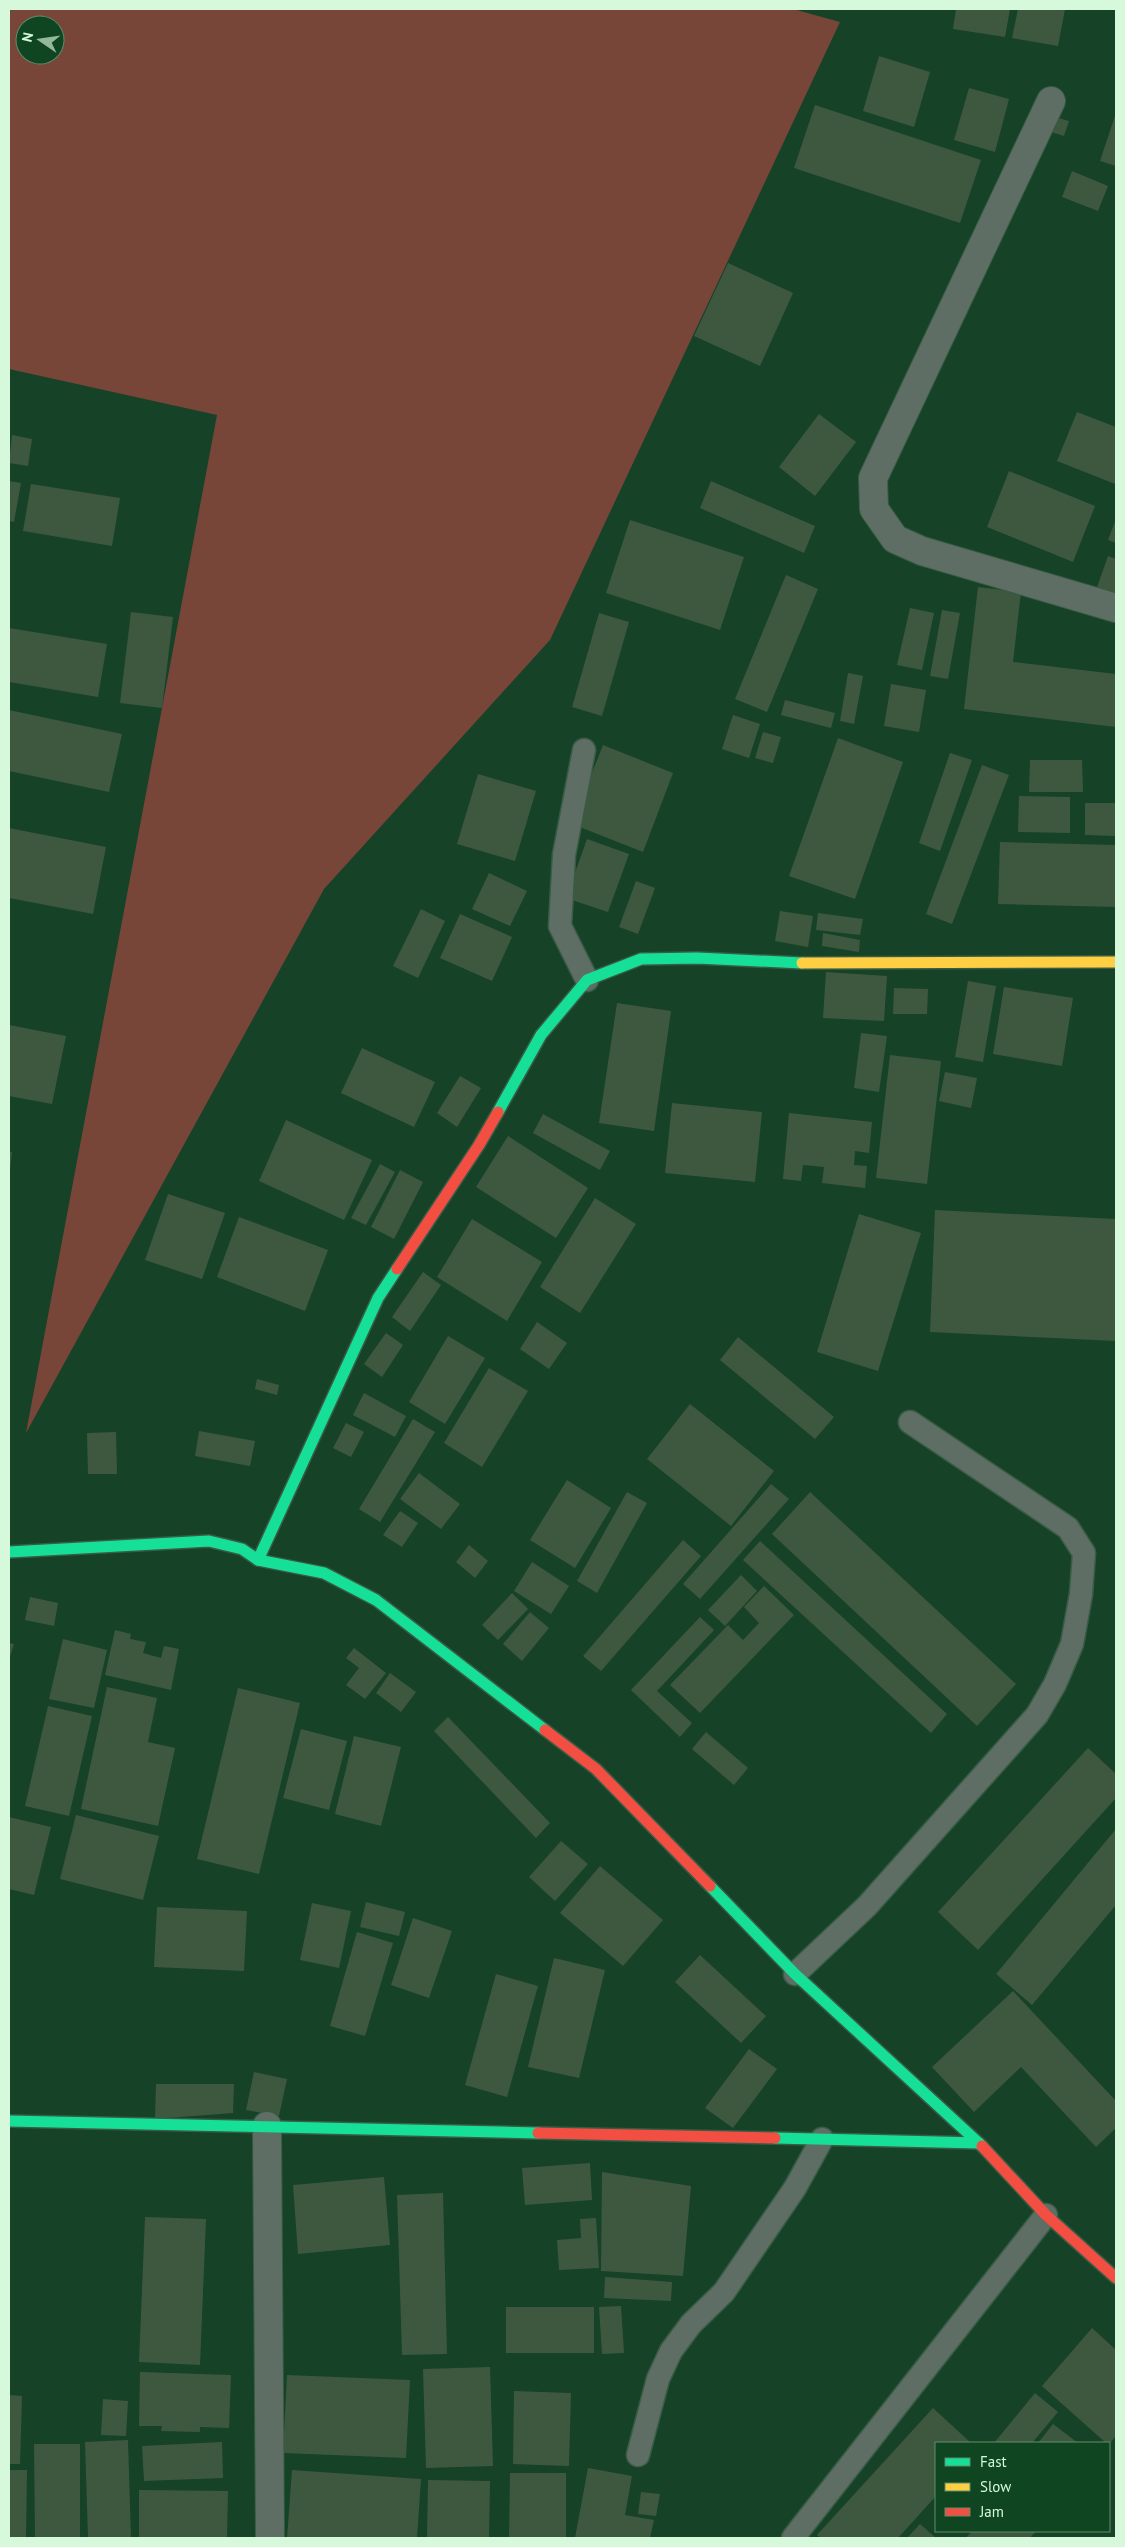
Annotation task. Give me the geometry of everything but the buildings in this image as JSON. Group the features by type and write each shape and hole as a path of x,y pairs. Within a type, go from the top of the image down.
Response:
{"street":[{"path":"1051,101 873,478 874,509 896,540 922,551 1116,608"},
{"path":"258,1560 378,1298 479,1145 540,1035 587,980 641,959 697,958 811,963 1116,962"},
{"path":"9,1552 209,1541 242,1549 258,1560 324,1573 376,1600 596,1769 795,1974 979,2143 1046,2215 1116,2278"},
{"path":"9,2121 979,2143"},
{"path":"267,2126 270,2538"}],"lane":[{"path":"584,750 564,855 560,926 587,980"},
{"path":"795,1974 867,1906 1037,1714 1055,1684 1072,1644 1081,1594 1084,1553 1068,1528 910,1422"},
{"path":"638,2454 658,2379 671,2351 691,2324 724,2292 795,2188 822,2139"},
{"path":"793,2538 1046,2215"}],"shaded area":[{"path":"9,9 793,9 840,22 550,640 324,889 26,1433 217,415 9,369"}],"traffic: fast":[{"path":"498,1112 541,1035 587,980 641,959 697,958 802,963"},
{"path":"258,1560 378,1298 397,1269"},
{"path":"9,1552 209,1541 242,1549 258,1560 324,1573 376,1600 545,1730"},
{"path":"710,1886 795,1974 982,2146"},
{"path":"9,2121 538,2133"},
{"path":"775,2138 979,2143"}],"traffic: slow":[{"path":"802,963 1116,962"}],"traffic: jam":[{"path":"397,1269 479,1145 498,1112"},
{"path":"545,1730 596,1769 710,1886"},
{"path":"538,2133 775,2138"},
{"path":"982,2146 1046,2215 1116,2278"}]}
